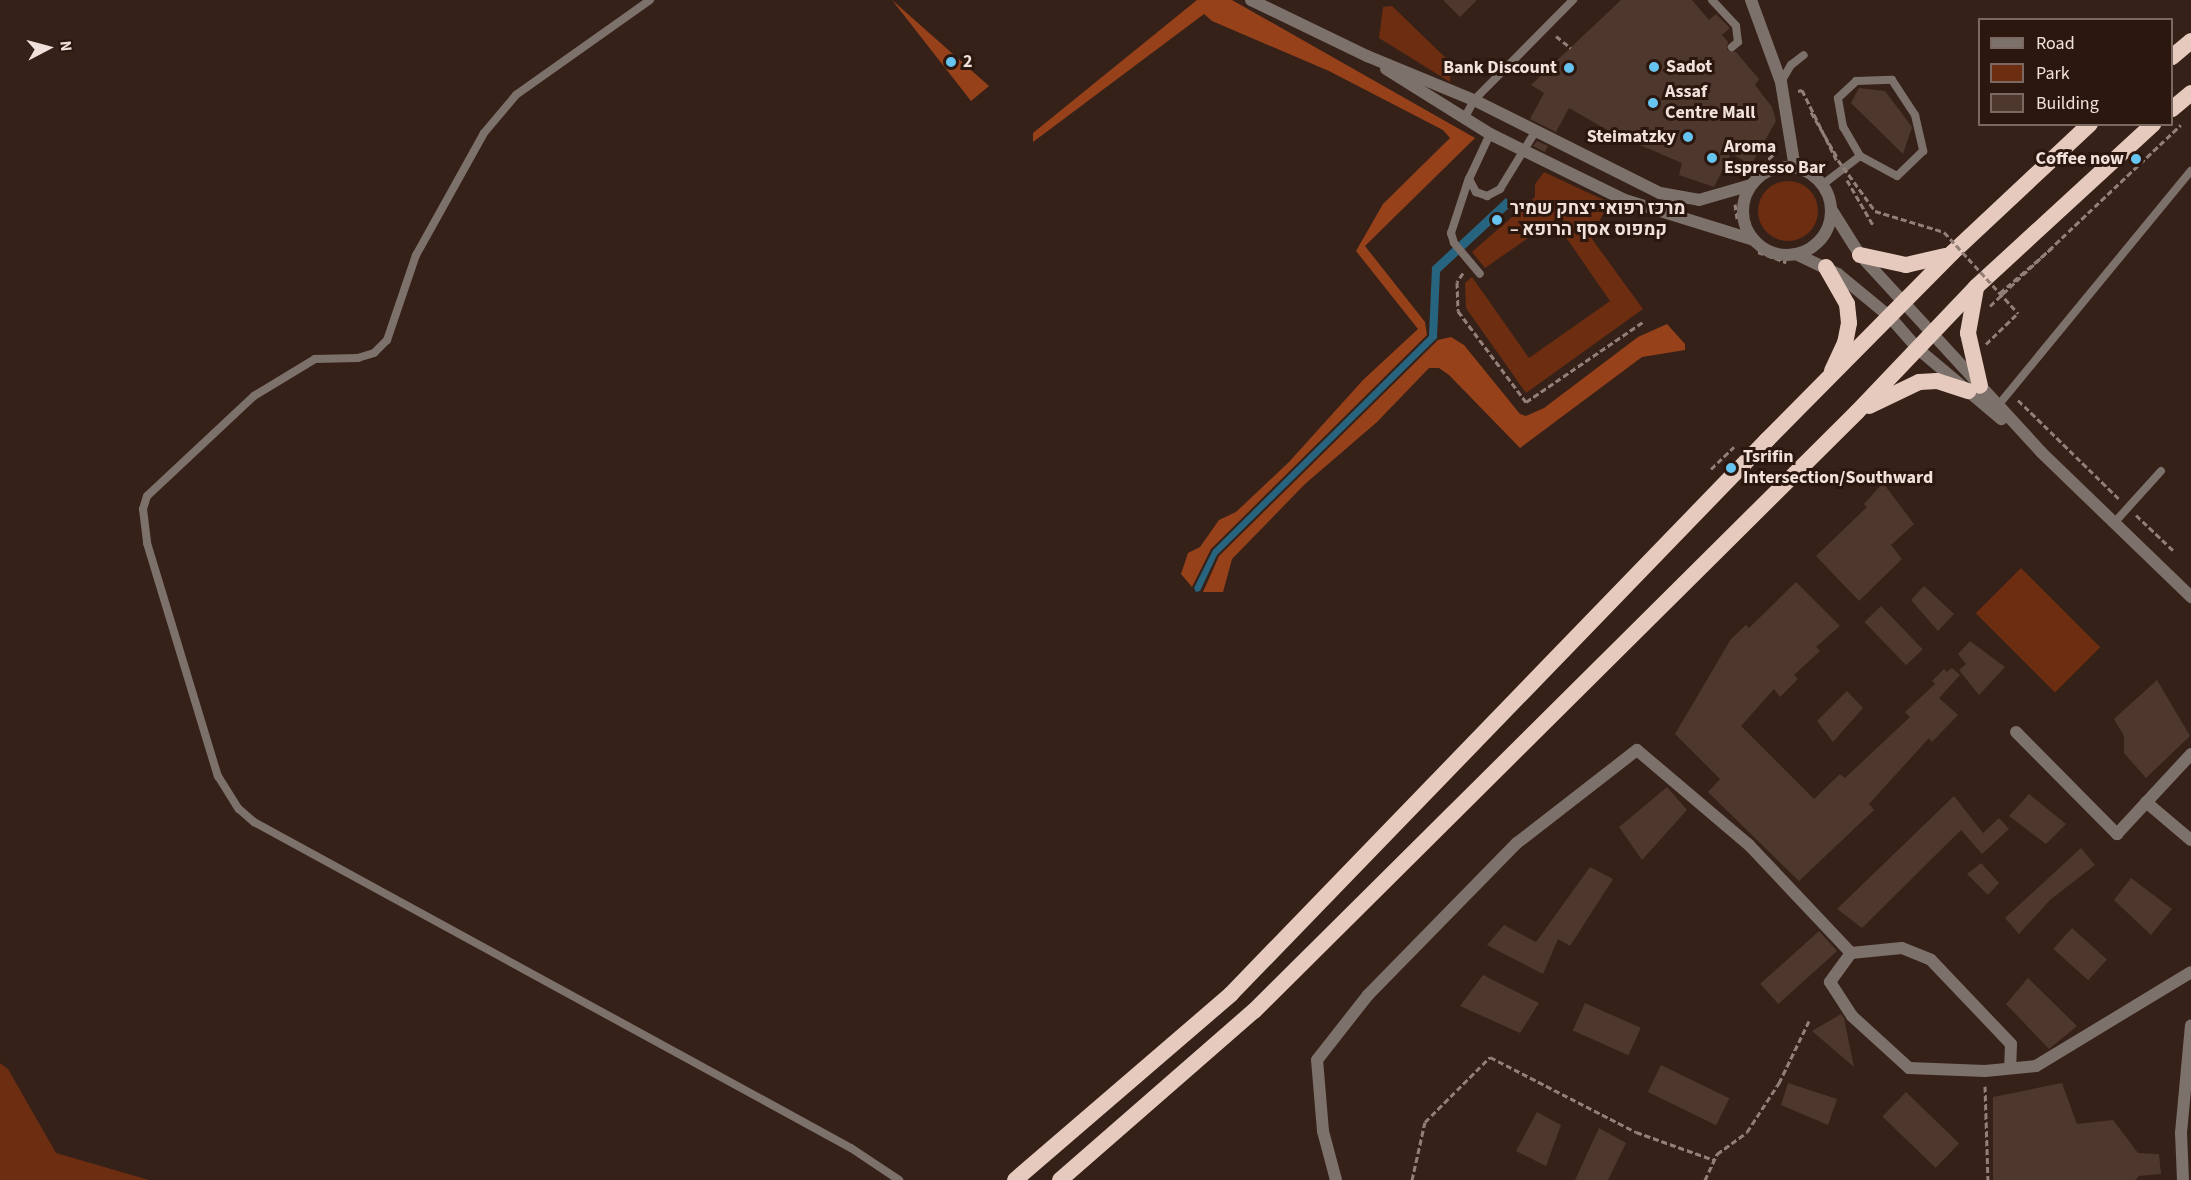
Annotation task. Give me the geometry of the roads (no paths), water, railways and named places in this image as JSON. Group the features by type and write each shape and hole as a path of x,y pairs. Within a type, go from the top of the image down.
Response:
{"highway":[{"path":"2173,56 2191,40"},
{"path":"2173,108 2191,93"},
{"path":"1015,1180 1231,994 1952,253 2088,126"},
{"path":"1060,1180 1254,1011 1857,412 1976,287 2151,126"},
{"path":"1860,255 1893,265 1918,265 1952,253"},
{"path":"1826,267 1847,304 1849,322 1845,343 1827,382"},
{"path":"1857,412 1919,382 1937,381 1974,389 1968,333 1976,287"}],"street":[{"path":"1251,0 1367,56 1474,100 1535,132 1682,199 1713,199 1750,182 1767,171 1795,168 1822,185 1831,209 1860,255 1932,334 1974,389"},
{"path":"1751,0 1781,82 1795,168"},
{"path":"1367,56 1490,134 1625,200 1754,240 1773,253 1796,254 1826,267 1890,316 1917,349 1974,389 2191,597"},
{"path":"1750,182 1743,213 1754,240"},
{"path":"1796,254 1821,238 1831,209"},
{"path":"2016,732 2116,834 2191,754"},
{"path":"1336,1180 1323,1131 1317,1060 1368,995 1517,843 1637,750 1749,845 1851,953"},
{"path":"2146,802 2191,840"},
{"path":"2010,1067 2011,1044 1931,960 1902,948 1851,953 1830,982 1852,1016 1909,1068 1985,1071 2036,1066 2191,972"},
{"path":"2183,1180 2181,1133 2191,1025"}],"lane":[{"path":"650,0 516,95 484,133 416,255 387,340 374,353 358,358 315,359 254,396 147,496 143,509 147,543 218,776 239,809 254,822 850,1148 899,1180"},
{"path":"1464,119 1474,100 1572,0"},
{"path":"1712,0 1736,26 1738,42 1732,47"},
{"path":"1781,82 1791,65 1804,55"},
{"path":"1892,80 1915,115 1923,151 1897,176 1860,156 1843,127 1838,98 1856,81 1892,80"},
{"path":"1469,176 1476,192 1494,194 1525,152 1535,132"},
{"path":"1480,274 1454,243 1451,226 1469,176 1490,134"},
{"path":"1822,185 1860,156"},
{"path":"1995,409 2191,171"},
{"path":"2114,523 2161,471"}],"water":[{"path":"1506,198 1512,205 1440,272 1437,338 1217,555 1200,591 1196,592 1194,588 1213,550 1429,336 1432,267"}],"place":[{"name":"2","path":"951,62"},
{"name":"Sadot","path":"1654,67"},
{"name":"Bank Discount","path":"1569,68"},
{"name":"Assaf Centre Mall","path":"1653,103"},
{"name":"Steimatzky","path":"1688,137"},
{"name":"Aroma Espresso Bar","path":"1712,158"},
{"name":"Coffee now","path":"2136,159"},
{"name":"מרכז רפואי יצחק שמיר – קמפוס אסף הרופא","path":"1497,220"},
{"name":"Tsrifin Intersection/Southward","path":"1731,468"}]}
